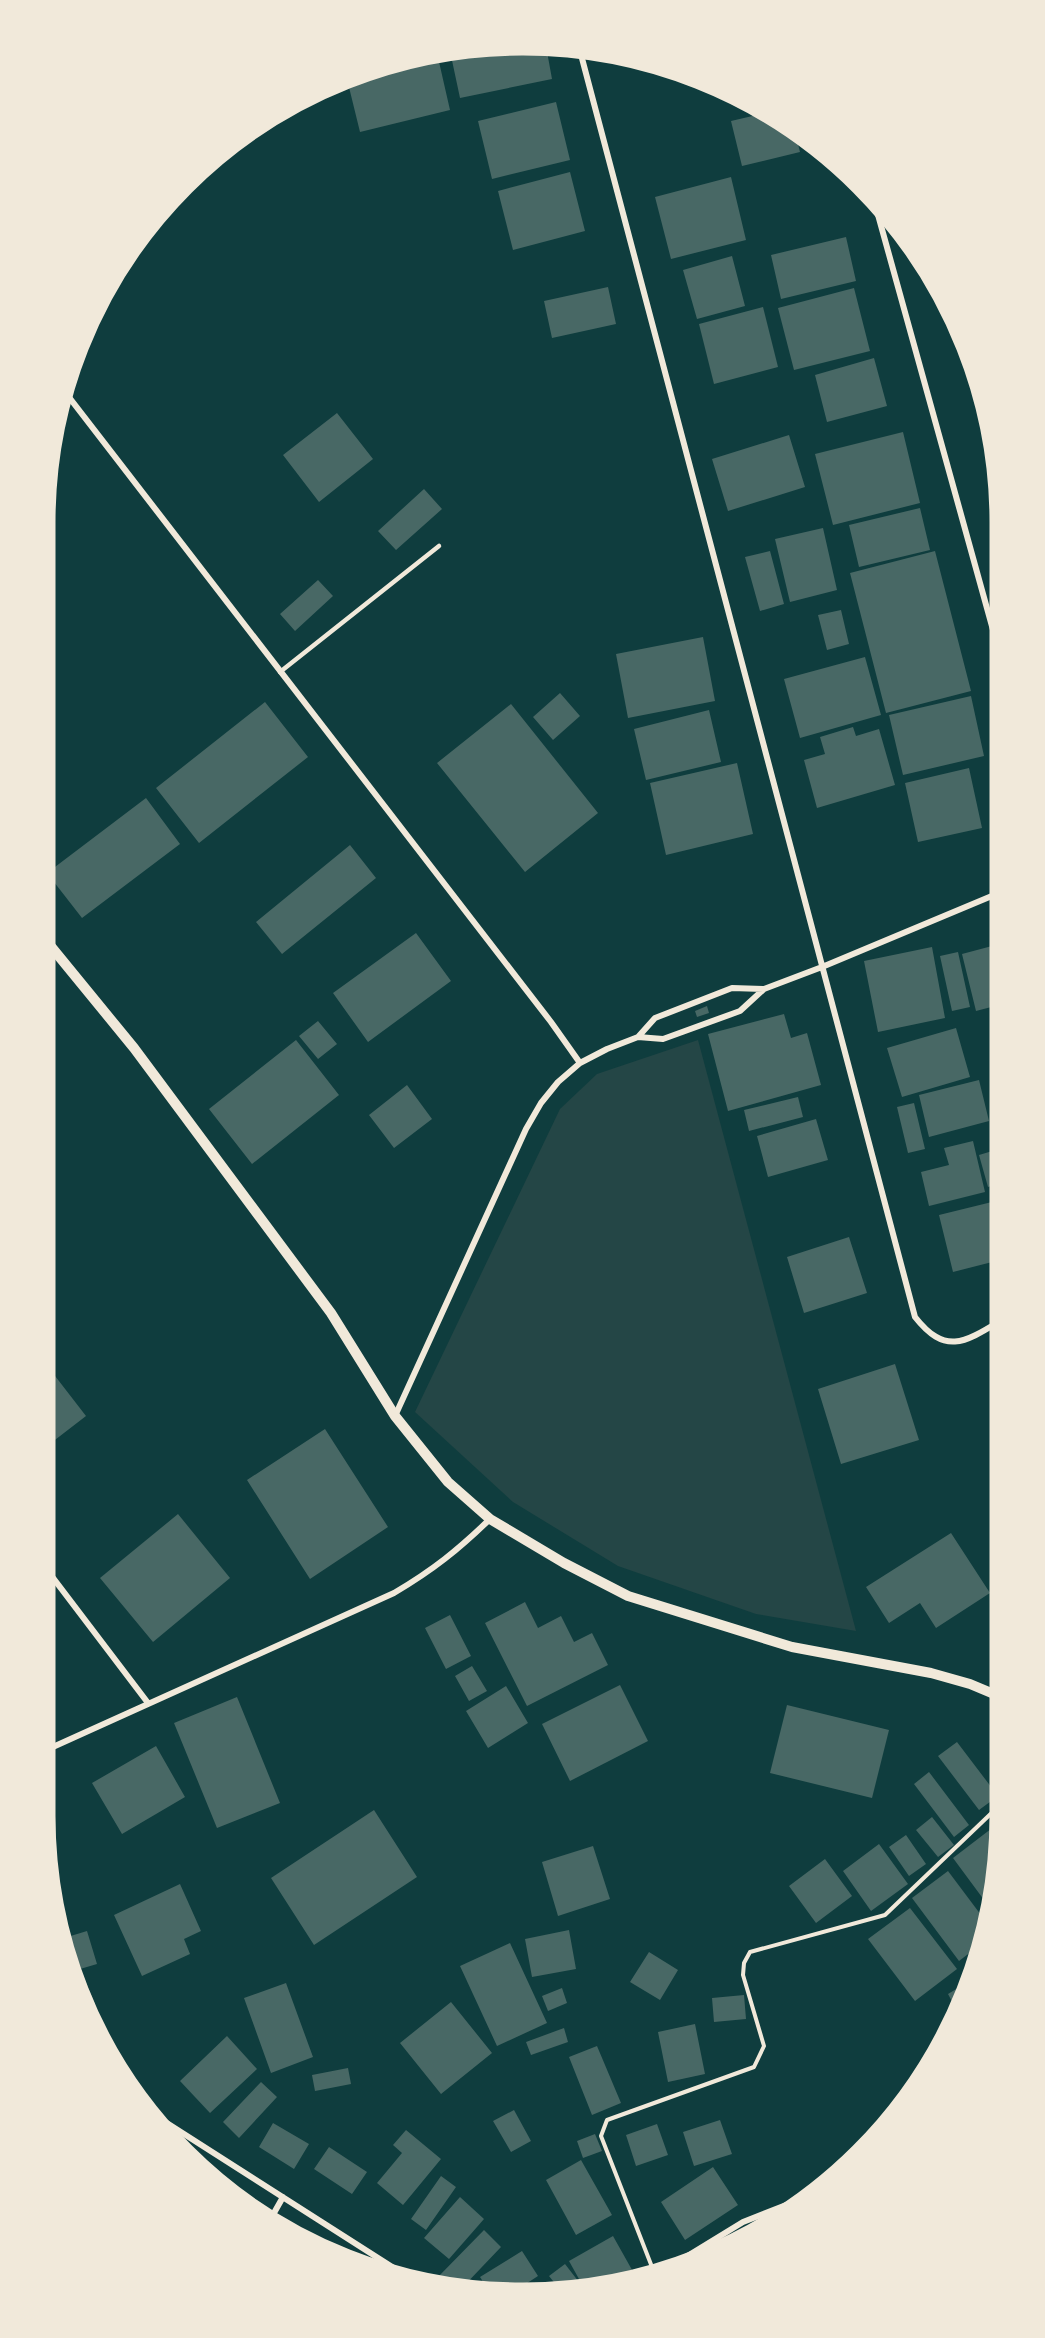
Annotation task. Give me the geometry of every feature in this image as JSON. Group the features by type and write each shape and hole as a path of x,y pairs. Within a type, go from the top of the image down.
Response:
{"street":[{"path":"582,58 915,1317 927,1332 939,1339 955,1342 971,1338 991,1326"},
{"path":"879,219 991,623"},
{"path":"71,399 580,1063"},
{"path":"394,1416 526,1129 541,1103 558,1082 580,1063 607,1049 638,1037 663,1039 740,1011 764,989 991,896"},
{"path":"54,950 134,1048 331,1313 394,1416 448,1482 490,1519 564,1563 628,1596 792,1647 931,1674 970,1684 991,1693"},
{"path":"638,1037 655,1017 732,988 764,989"},
{"path":"54,1746 394,1593 432,1570 460,1549 490,1519"},
{"path":"54,1579 148,1703"},
{"path":"172,2126 387,2264"},
{"path":"274,2213 283,2197"},
{"path":"698,2249 743,2222 777,2209"}],"lane":[{"path":"280,672 439,546"}],"path":[{"path":"652,2266 601,2136 607,2120 754,2067 764,2046 743,1976 744,1963 750,1952 885,1915 991,1814"}],"shaded area":[{"path":"698,1040 856,1631 756,1614 618,1566 513,1502 415,1412 560,1109 597,1074"}],"building":[{"path":"492,55 548,55 552,79 460,98 452,60"},
{"path":"439,62 450,110 360,132 349,88 401,70"},
{"path":"556,102 570,160 492,179 478,121"},
{"path":"754,116 798,144 800,152 742,166 731,121"},
{"path":"570,172 585,231 513,250 498,191"},
{"path":"731,177 746,240 671,259 655,197"},
{"path":"846,237 856,281 781,299 771,255"},
{"path":"732,256 745,306 697,319 683,270"},
{"path":"608,287 616,324 552,338 544,301"},
{"path":"854,288 870,351 794,370 778,308"},
{"path":"763,307 778,367 714,384 699,324"},
{"path":"874,358 887,406 827,422 815,375"},
{"path":"337,413 373,459 319,502 283,455"},
{"path":"903,432 920,503 833,525 815,454"},
{"path":"789,435 805,487 728,511 712,459"},
{"path":"424,489 442,509 396,550 378,531"},
{"path":"920,508 930,550 859,567 849,525"},
{"path":"823,528 837,590 790,602 775,539"},
{"path":"770,551 784,604 760,611 745,557"},
{"path":"935,551 971,691 886,713 850,573"},
{"path":"318,580 333,596 295,631 280,614"},
{"path":"841,610 849,644 827,650 818,615"},
{"path":"703,637 715,701 628,718 616,654"},
{"path":"865,657 881,715 800,738 784,679"},
{"path":"560,693 580,716 553,740 533,717"},
{"path":"971,696 984,756 903,775 889,715"},
{"path":"265,702 308,757 199,843 156,788"},
{"path":"511,704 598,813 525,872 437,763"},
{"path":"709,710 721,762 646,780 634,729"},
{"path":"853,727 856,736 879,729 895,785 817,808 804,760 825,754 820,737"},
{"path":"737,763 753,834 666,855 650,783"},
{"path":"969,768 982,828 918,842 905,783"},
{"path":"146,798 180,844 82,918 54,882 54,868"},
{"path":"350,845 376,878 282,954 256,922"},
{"path":"416,933 451,981 368,1042 333,993"},
{"path":"991,946 991,1007 976,1011 962,954"},
{"path":"932,947 945,1018 878,1032 864,961"},
{"path":"958,952 970,1007 952,1011 940,956"},
{"path":"707,1006 709,1013 697,1017 695,1011"},
{"path":"784,1014 791,1038 807,1033 821,1085 728,1111 708,1034"},
{"path":"318,1021 337,1044 318,1059 299,1036"},
{"path":"956,1028 970,1077 902,1097 887,1048"},
{"path":"296,1040 339,1095 252,1164 209,1109"},
{"path":"979,1080 989,1121 929,1137 919,1095"},
{"path":"407,1085 432,1119 394,1148 369,1115"},
{"path":"798,1097 803,1117 749,1131 744,1110"},
{"path":"914,1103 925,1149 908,1153 897,1107"},
{"path":"816,1119 828,1160 768,1177 757,1136"},
{"path":"973,1141 985,1192 929,1206 921,1172 949,1165 944,1148"},
{"path":"991,1151 991,1186 988,1187 979,1155"},
{"path":"991,1202 991,1262 953,1272 939,1215"},
{"path":"849,1237 867,1293 804,1313 787,1257"},
{"path":"895,1364 919,1440 841,1464 818,1389"},
{"path":"54,1375 86,1416 54,1441"},
{"path":"325,1429 388,1527 310,1579 247,1480"},
{"path":"178,1514 230,1578 153,1642 100,1578"},
{"path":"951,1533 990,1593 936,1628 920,1603 889,1623 866,1587"},
{"path":"525,1602 538,1628 561,1616 574,1642 592,1633 608,1665 527,1706 485,1623"},
{"path":"450,1615 471,1656 446,1669 425,1628"},
{"path":"472,1666 487,1691 469,1701 455,1676"},
{"path":"620,1685 648,1741 570,1781 542,1724"},
{"path":"506,1686 528,1723 488,1748 466,1711"},
{"path":"237,1697 280,1803 217,1828 174,1723"},
{"path":"787,1705 889,1730 872,1798 770,1773"},
{"path":"957,1742 991,1787 991,1801 979,1810 938,1756"},
{"path":"156,1746 185,1797 122,1834 92,1783"},
{"path":"929,1772 969,1825 954,1837 914,1784"},
{"path":"374,1810 417,1877 314,1945 271,1878"},
{"path":"932,1817 954,1845 938,1857 916,1830"},
{"path":"991,1829 983,1899 953,1858"},
{"path":"906,1835 926,1864 909,1876 889,1847"},
{"path":"879,1844 908,1884 871,1911 843,1871"},
{"path":"593,1846 610,1899 558,1916 542,1862"},
{"path":"825,1859 852,1896 816,1923 789,1886"},
{"path":"948,1871 980,1914 970,1952 959,1961 912,1898"},
{"path":"180,1884 201,1931 184,1939 190,1954 142,1976 114,1915"},
{"path":"910,1908 957,1969 915,2001 868,1939"},
{"path":"569,1930 576,1969 532,1977 525,1939"},
{"path":"87,1931 97,1964 80,1969 70,1936"},
{"path":"510,1943 547,2023 497,2046 460,1966"},
{"path":"649,1952 678,1970 660,2000 630,1982"},
{"path":"82,1975 95,2004 94,2004 90,1995"},
{"path":"286,1983 313,2057 271,2073 244,1998"},
{"path":"562,1988 567,2003 548,2011 542,1996"},
{"path":"958,1988 952,2002 948,1994"},
{"path":"744,1995 746,2019 714,2022 712,1998"},
{"path":"451,2002 492,2053 441,2094 400,2043"},
{"path":"695,2024 705,2074 668,2082 658,2032"},
{"path":"564,2028 568,2042 531,2055 526,2042"},
{"path":"227,2036 257,2069 210,2113 180,2081"},
{"path":"597,2046 621,2103 592,2115 569,2057"},
{"path":"348,2068 351,2084 315,2091 312,2075"},
{"path":"261,2082 277,2097 239,2138 223,2122"},
{"path":"514,2110 531,2141 511,2152 493,2121"},
{"path":"720,2120 732,2154 694,2166 683,2132"},
{"path":"273,2123 309,2144 294,2169 259,2147"},
{"path":"657,2124 668,2155 636,2166 626,2135"},
{"path":"406,2130 441,2159 403,2205 377,2183 402,2153 393,2145"},
{"path":"595,2134 602,2151 583,2158 577,2141"},
{"path":"329,2147 367,2172 352,2194 314,2169"},
{"path":"581,2160 612,2215 576,2235 546,2180"},
{"path":"713,2167 738,2205 685,2240 661,2202"},
{"path":"441,2176 456,2187 426,2230 411,2219"},
{"path":"460,2197 484,2219 449,2259 424,2238"},
{"path":"484,2230 501,2247 469,2281 439,2276"},
{"path":"613,2236 632,2271 580,2280 569,2261"},
{"path":"522,2251 538,2276 522,2284 483,2282 480,2277"},
{"path":"565,2264 578,2281 554,2283 549,2276"}]}
